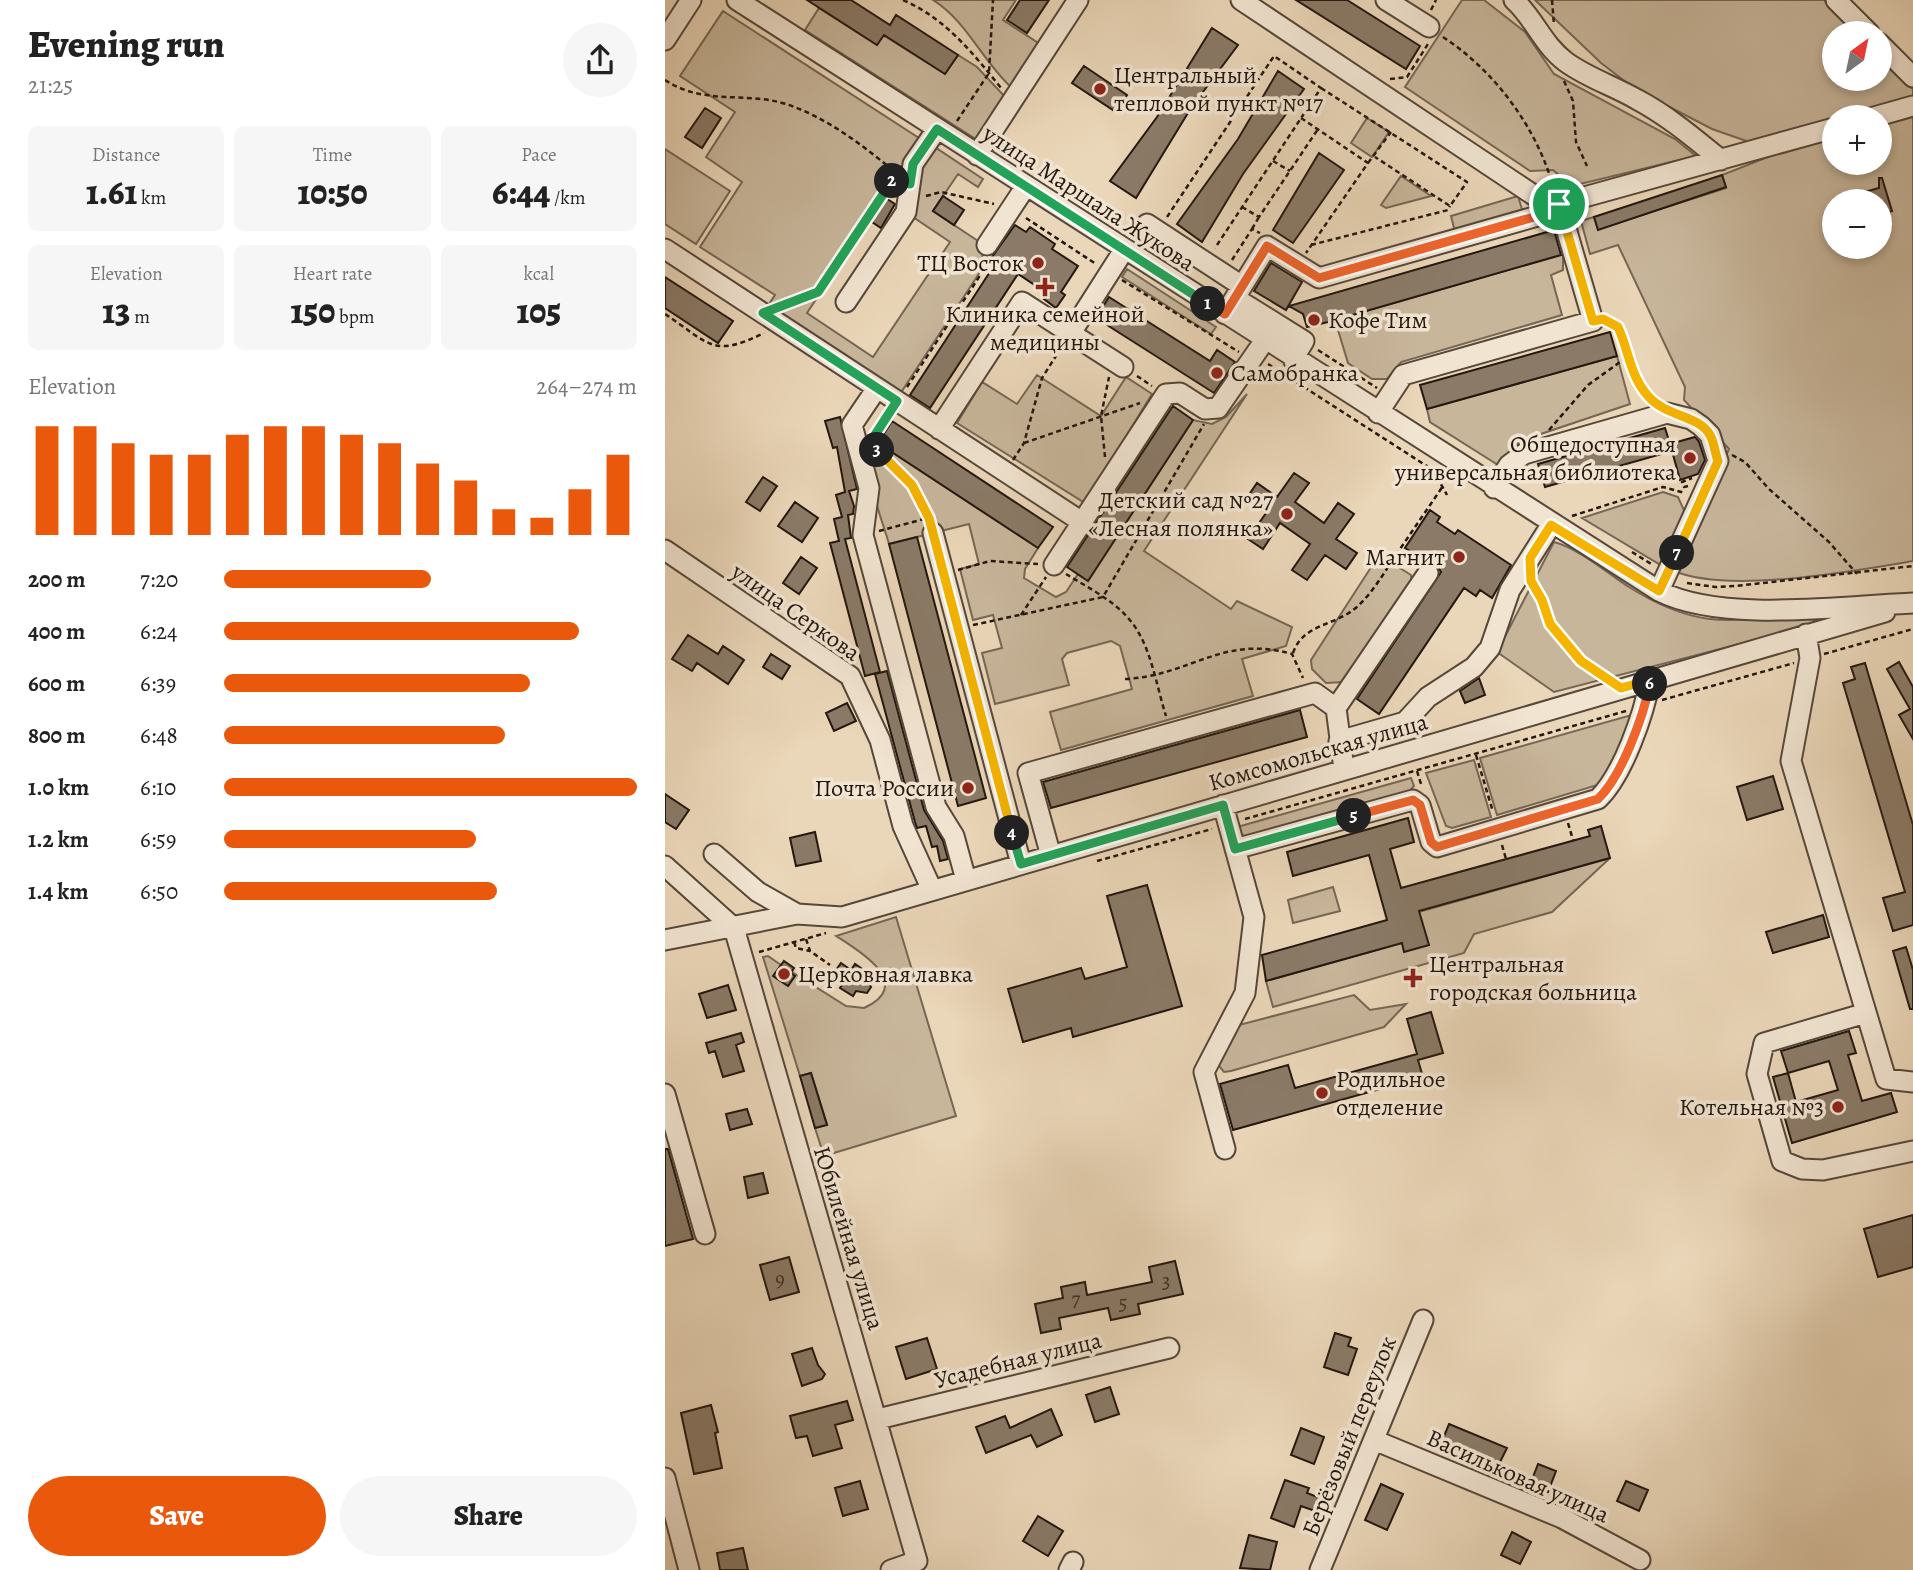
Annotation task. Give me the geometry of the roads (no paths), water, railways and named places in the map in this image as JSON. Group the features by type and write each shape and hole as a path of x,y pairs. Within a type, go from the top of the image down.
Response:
{"street":[{"path":"665,40 691,0"},
{"name":"улица Маршала Жукова","path":"737,0 1124,250 1234,299 1265,340 1293,359 1383,406 1494,488 1551,525 1663,583 1684,602 1717,609 1913,603"},
{"path":"977,155 1078,0"},
{"path":"1241,0 1553,207 1593,321 1403,375 1383,406"},
{"path":"1386,0 1429,27"},
{"path":"1514,0 1524,9 1537,32 1564,60 1651,108 1721,160"},
{"path":"1836,0 1858,21"},
{"path":"1892,56 1913,77"},
{"path":"1892,112 1913,106"},
{"path":"1234,299 1267,246 1319,278 1534,217 1553,207 1822,131"},
{"path":"846,302 906,212 904,179 913,164 942,132"},
{"path":"987,245 1026,186"},
{"path":"1152,227 1205,262 1234,299 1304,341 1293,359"},
{"path":"665,249 1082,522"},
{"path":"1071,333 1124,250"},
{"path":"939,429 1022,302 1117,363"},
{"path":"1054,565 1166,394 1180,393 1205,409 1212,410 1223,404 1265,340"},
{"path":"877,388 852,425 869,488 863,535 936,807 954,835 966,880"},
{"path":"1494,488 1516,458 1539,449 1667,413 1691,419 1710,435 1718,461 1699,483 1663,583"},
{"path":"931,525 1021,864"},
{"path":"1339,741 1405,722 1428,696 1474,667 1490,648 1510,590 1551,525"},
{"name":"улица Серкова","path":"665,550 850,676 880,740 903,827 932,890"},
{"path":"1344,769 1336,708 1428,573"},
{"name":"Комсомольская улица","path":"665,940 797,914 842,917 1051,856 1226,815 1344,769 1913,603"},
{"path":"1806,634 1810,658 1791,761 1885,1079 1913,1082"},
{"path":"1235,849 1413,800 1420,805 1431,842 1437,847 1598,799 1612,783 1646,705 1650,680"},
{"path":"1051,856 1028,773 1315,693 1336,708"},
{"path":"1225,1149 1204,1072 1245,993 1254,917 1226,815"},
{"path":"714,854 758,892 797,914"},
{"path":"665,866 734,928"},
{"name":"Юбилейная улица","path":"734,928 922,1566"},
{"path":"1866,1013 1764,1043 1757,1074 1782,1161 1802,1169 1823,1170 1913,1151"},
{"path":"665,1094 705,1234"},
{"name":"Берёзовый переулок","path":"1320,1570 1423,1320"},
{"name":"Усадебная улица","path":"878,1419 1169,1348"},
{"name":"Васильковая улица","path":"1374,1440 1562,1518 1640,1560"},
{"path":"665,1478 689,1570"},
{"path":"891,1570 922,1566"}],"place":[{"name":"Центральный тепловой пункт №17","path":"1100,89"},
{"name":"ТЦ Восток","path":"1038,263"},
{"name":"Клиника семейной медицины","path":"1045,287"},
{"name":"Кофе Тим","path":"1314,320"},
{"name":"Самобранка","path":"1217,373"},
{"name":"Общедоступная универсальная библиотека","path":"1690,458"},
{"name":"Детский сад №27 «Лесная полянка»","path":"1287,514"},
{"name":"Магнит","path":"1459,557"},
{"name":"Почта России","path":"968,788"},
{"name":"Церковная лавка","path":"784,974"},
{"name":"Центральная городская больница","path":"1413,978"},
{"name":"Родильное отделение","path":"1322,1093"},
{"name":"Котельная №3","path":"1838,1107"}]}
